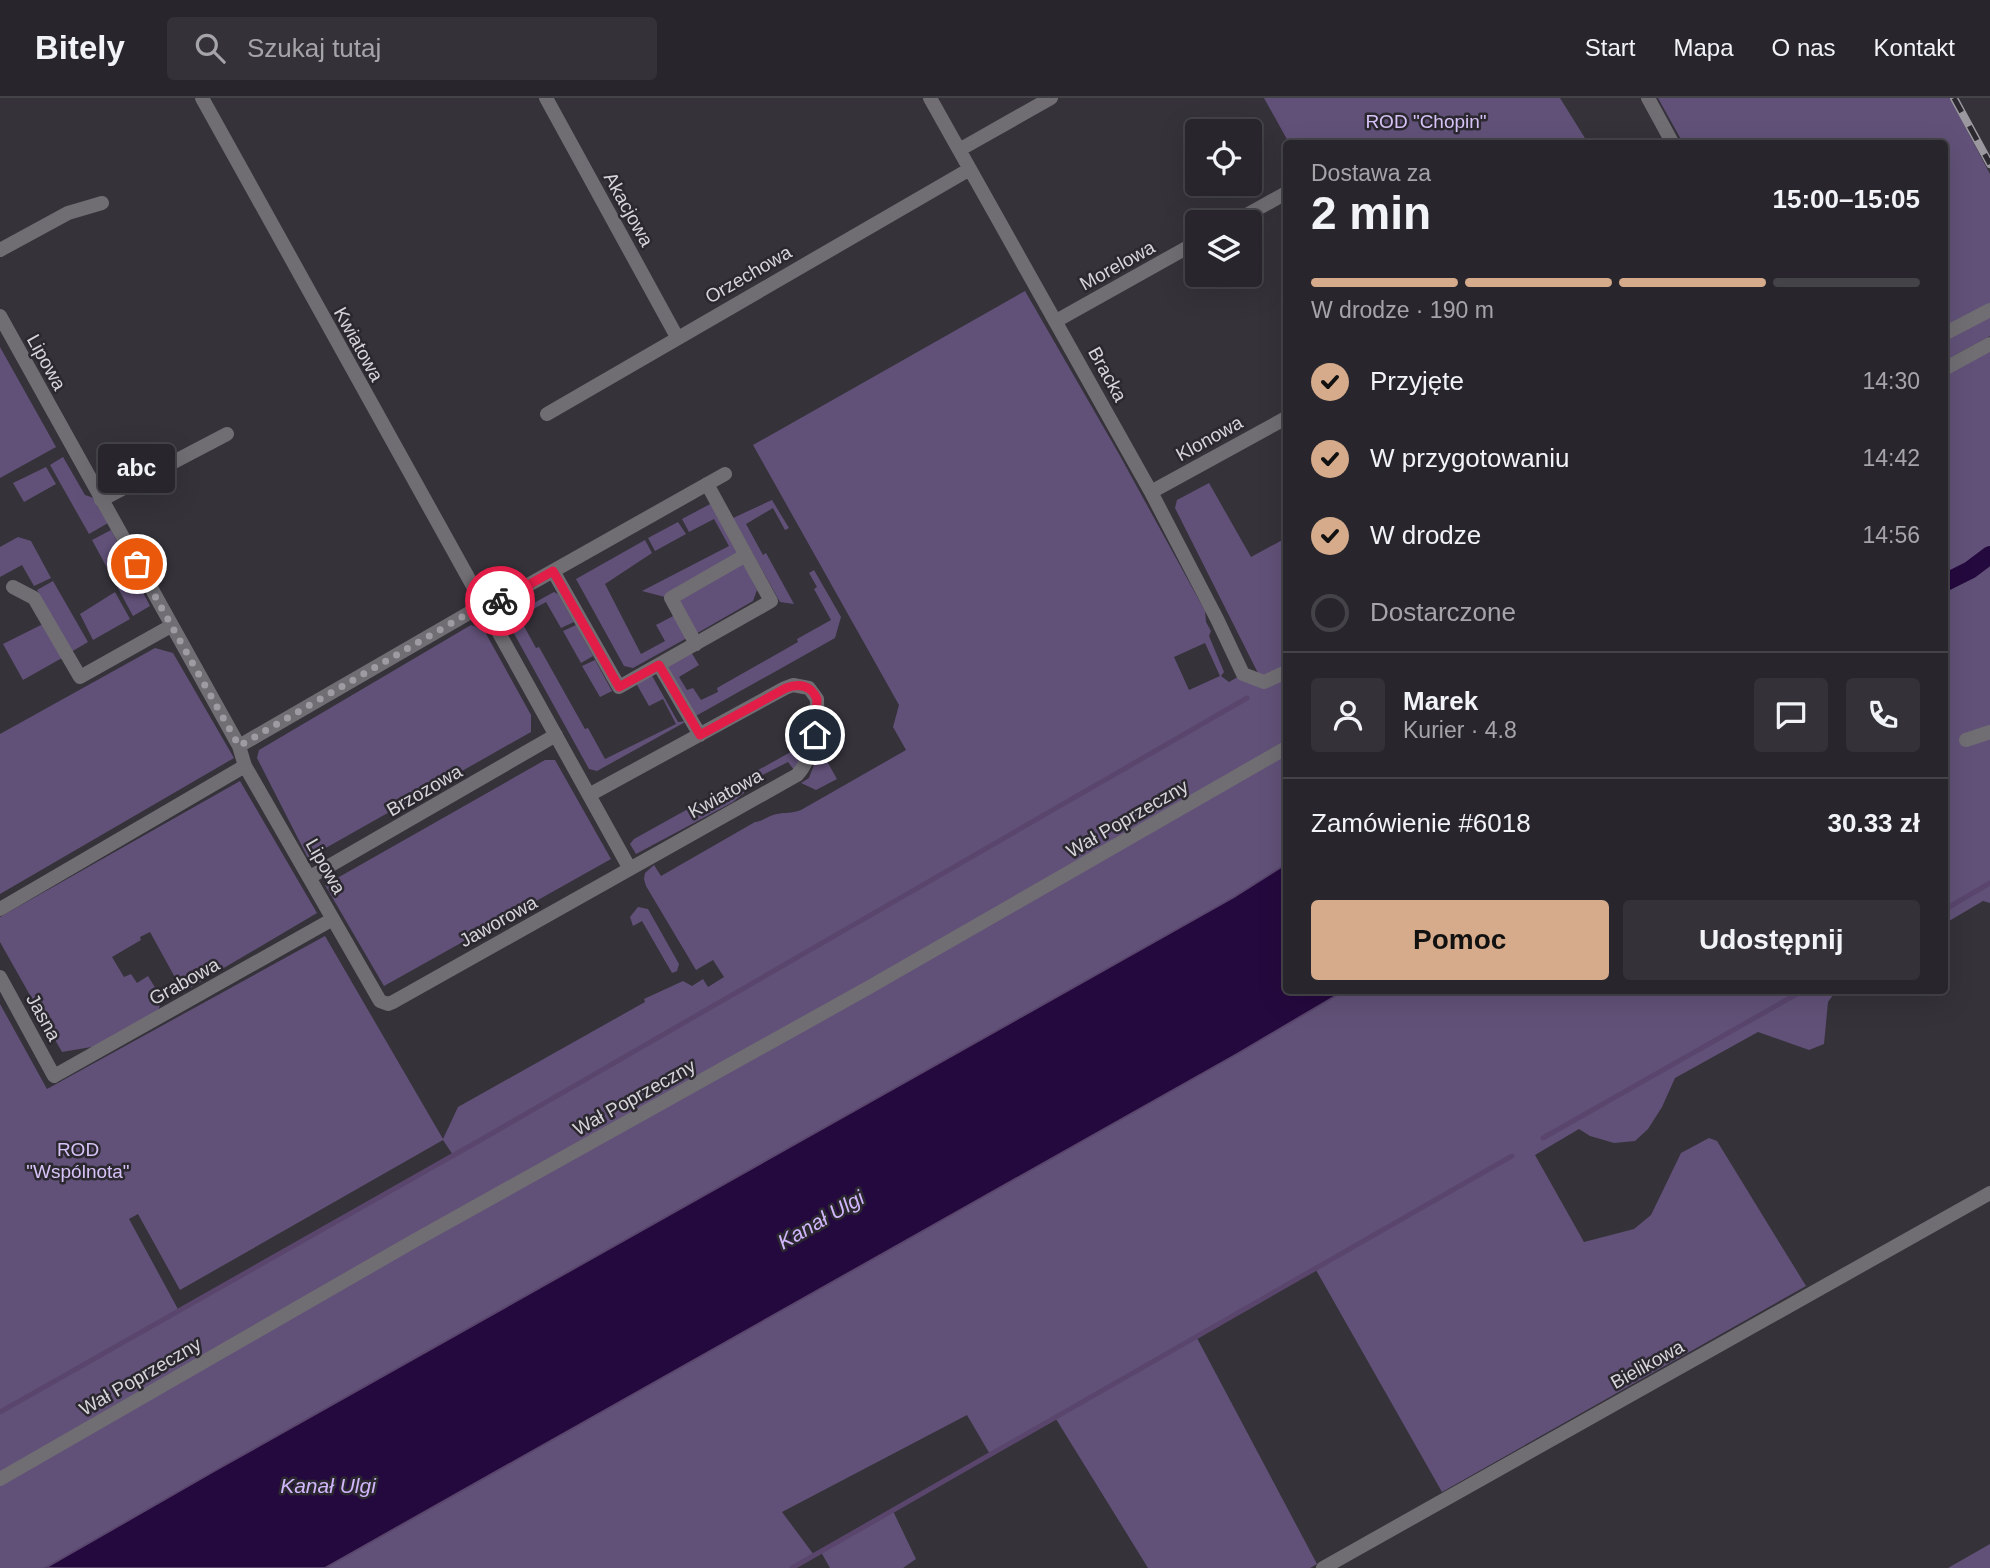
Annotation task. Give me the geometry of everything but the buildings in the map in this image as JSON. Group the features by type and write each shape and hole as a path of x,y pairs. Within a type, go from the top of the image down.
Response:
{"street":[{"name":"Kwiatowa","path":"202,98 630,869 797,775 802,770 815,735 817,699 809,688 793,685 589,794"},
{"name":"Akacjowa","path":"546,98 677,337"},
{"name":"Bracka","path":"930,98 1151,492 1243,674 1264,682 1283,673"},
{"path":"959,150 1051,98"},
{"path":"1648,98 1671,140"},
{"name":"Orzechowa","path":"547,414 970,169"},
{"path":"1256,210 1283,195"},
{"path":"0,250 68,213 102,204"},
{"name":"Morelowa","path":"1056,321 1185,249"},
{"path":"1948,332 1990,310"},
{"name":"Lipowa","path":"0,316 239,746 245,766 378,998 384,1003"},
{"path":"1948,367 1990,344"},
{"name":"Klonowa","path":"1151,492 1283,420"},
{"path":"101,500 227,434"},
{"path":"239,746 469,613 484,608 553,571 725,474"},
{"path":"553,571 619,687 659,665 771,601 707,484"},
{"path":"696,644 671,598 746,555"},
{"path":"13,587 34,598 80,677 171,626"},
{"path":"659,665 700,735"},
{"path":"1966,740 1990,732"},
{"name":"Brzozowa","path":"310,877 556,735"},
{"name":"Wał Poprzeczny","path":"0,1479 412,1242 866,989 1283,750"},
{"path":"0,909 245,766"},
{"name":"Jaworowa","path":"384,1003 393,1002 630,869"},
{"name":"Grabowa","path":"54,1076 333,919"},
{"name":"Jasna","path":"0,977 54,1076"},
{"name":"Bielikowa","path":"1324,1568 1990,1193"}],"green space":[{"name":"ROD \"Chopin\"","path":"1264,98 1560,98 1586,140 1287,140"},
{"path":"1658,98 1950,98 1990,174 1990,304 1948,325 1948,140 1681,140"},
{"name":"ROD \"Wspólnota\"","path":"1025,291 1205,611 1206,622 1211,631 1209,636 1224,672 1221,676 1229,682 1243,674 1264,682 1283,673 1283,866 1234,897 45,1568 0,1568 0,1004 47,1089 325,936 443,1139 458,1107 645,1002 644,999 683,981 692,986 703,979 708,987 724,977 713,960 696,970 646,886 645,873 654,865 661,876 755,822 801,810 906,750 893,727 899,705 753,445","holes":["1205,643 1220,676 1189,690 1174,657","443,1140 453,1155 179,1311 129,1219 138,1214 180,1290"]},
{"path":"1990,315 1990,336 1948,359 1948,339"},
{"path":"0,347 56,447 0,478"},
{"path":"1990,349 1990,903 1983,901 1948,922 1948,375"},
{"path":"63,457 85,495 94,498 108,523 89,534 50,465"},
{"path":"46,467 56,484 24,502 13,483"},
{"path":"1209,483 1251,557 1283,540 1283,668 1261,679 1175,508 1177,500"},
{"path":"772,500 789,528 785,530 773,508 746,524 763,555 766,553 794,604 780,602 733,518"},
{"path":"712,503 740,555 665,597 642,591 729,546 714,519 689,532 682,519"},
{"path":"678,522 686,534 655,551 648,538"},
{"path":"111,530 150,606 133,616 92,540"},
{"path":"18,537 31,541 51,578 34,586 22,565 0,577 0,547"},
{"path":"645,540 652,553 605,584 641,654 665,641 656,625 675,615 687,638 633,668 624,666 576,579"},
{"path":"743,562 757,590 753,601 694,635 676,600"},
{"path":"814,570 841,617 835,638 694,717 666,666 691,652 699,665 679,677 687,690 693,688 701,700 798,642 797,639 831,620 814,589 817,587 809,573"},
{"path":"53,581 88,642 71,652 37,590"},
{"path":"115,592 130,619 93,640 80,614"},
{"path":"554,592 558,594 574,622 561,628 546,602 519,617 605,759 676,724 663,699 649,706 636,683 651,674 678,722 687,721 597,771 589,769 507,621 508,617"},
{"path":"43,624 62,658 23,680 3,644"},
{"path":"471,625 484,630 531,715 531,732 308,858 257,758 259,750"},
{"path":"576,625 593,656 581,663 563,631"},
{"path":"155,648 173,653 234,758 0,894 0,734"},
{"path":"595,660 612,691 600,697 582,666"},
{"path":"807,743 794,770 788,762 745,784 744,793 733,802 636,854 630,844 634,839"},
{"path":"820,749 837,779 816,790 801,783 809,778"},
{"path":"545,760 555,760 611,859 384,986 325,885"},
{"path":"240,781 317,913 183,992 150,932 140,937 141,940 112,957 124,977 131,974 137,983 148,976 162,999 158,1011 97,1046 62,1052 0,942 0,917"},
{"path":"638,907 648,909 679,964 677,971 672,973 642,921 633,926 630,917"},
{"path":"1339,994 1834,994 1828,1002 1824,1044 1809,1050 1758,1032 1675,1078 1662,1107 1648,1129 1635,1141 1614,1143 1590,1136 1579,1129 1535,1155 1584,1242 1634,1229 1651,1215 1681,1153 1709,1138 1717,1141 1806,1286 1442,1492 1316,1270 1197,1338 1317,1564 1310,1568 1148,1568 1056,1419 991,1456 967,1415 782,1512 814,1555 792,1568 325,1568"},
{"path":"893,1511 916,1559 903,1568 830,1568 821,1552"},
{"path":"1990,1544 1990,1568 1948,1568"}],"water":[{"name":"Kanał Ulgi","path":"1283,866 1283,994 1339,994 325,1568 45,1568 216,1470 1234,897"}],"waterway":[{"name":"Kanał Ulgi","path":"1948,581 1970,570 1990,555"},
{"path":"0,1412 484,1138 1247,698"},
{"path":"1948,908 1990,883"},
{"path":"1543,1138 1797,994"},
{"path":"792,1568 1512,1156"}],"railway":[{"path":"1954,98 1990,164"}],"way so far":[{"path":"137,564 239,746 469,613 500,601"}],"place":[{"name":"abc","path":"137,564"}],"route":[{"path":"500,601 553,571 619,687 659,665 700,735 786,688 801,685 814,692 817,699 815,735"}]}
